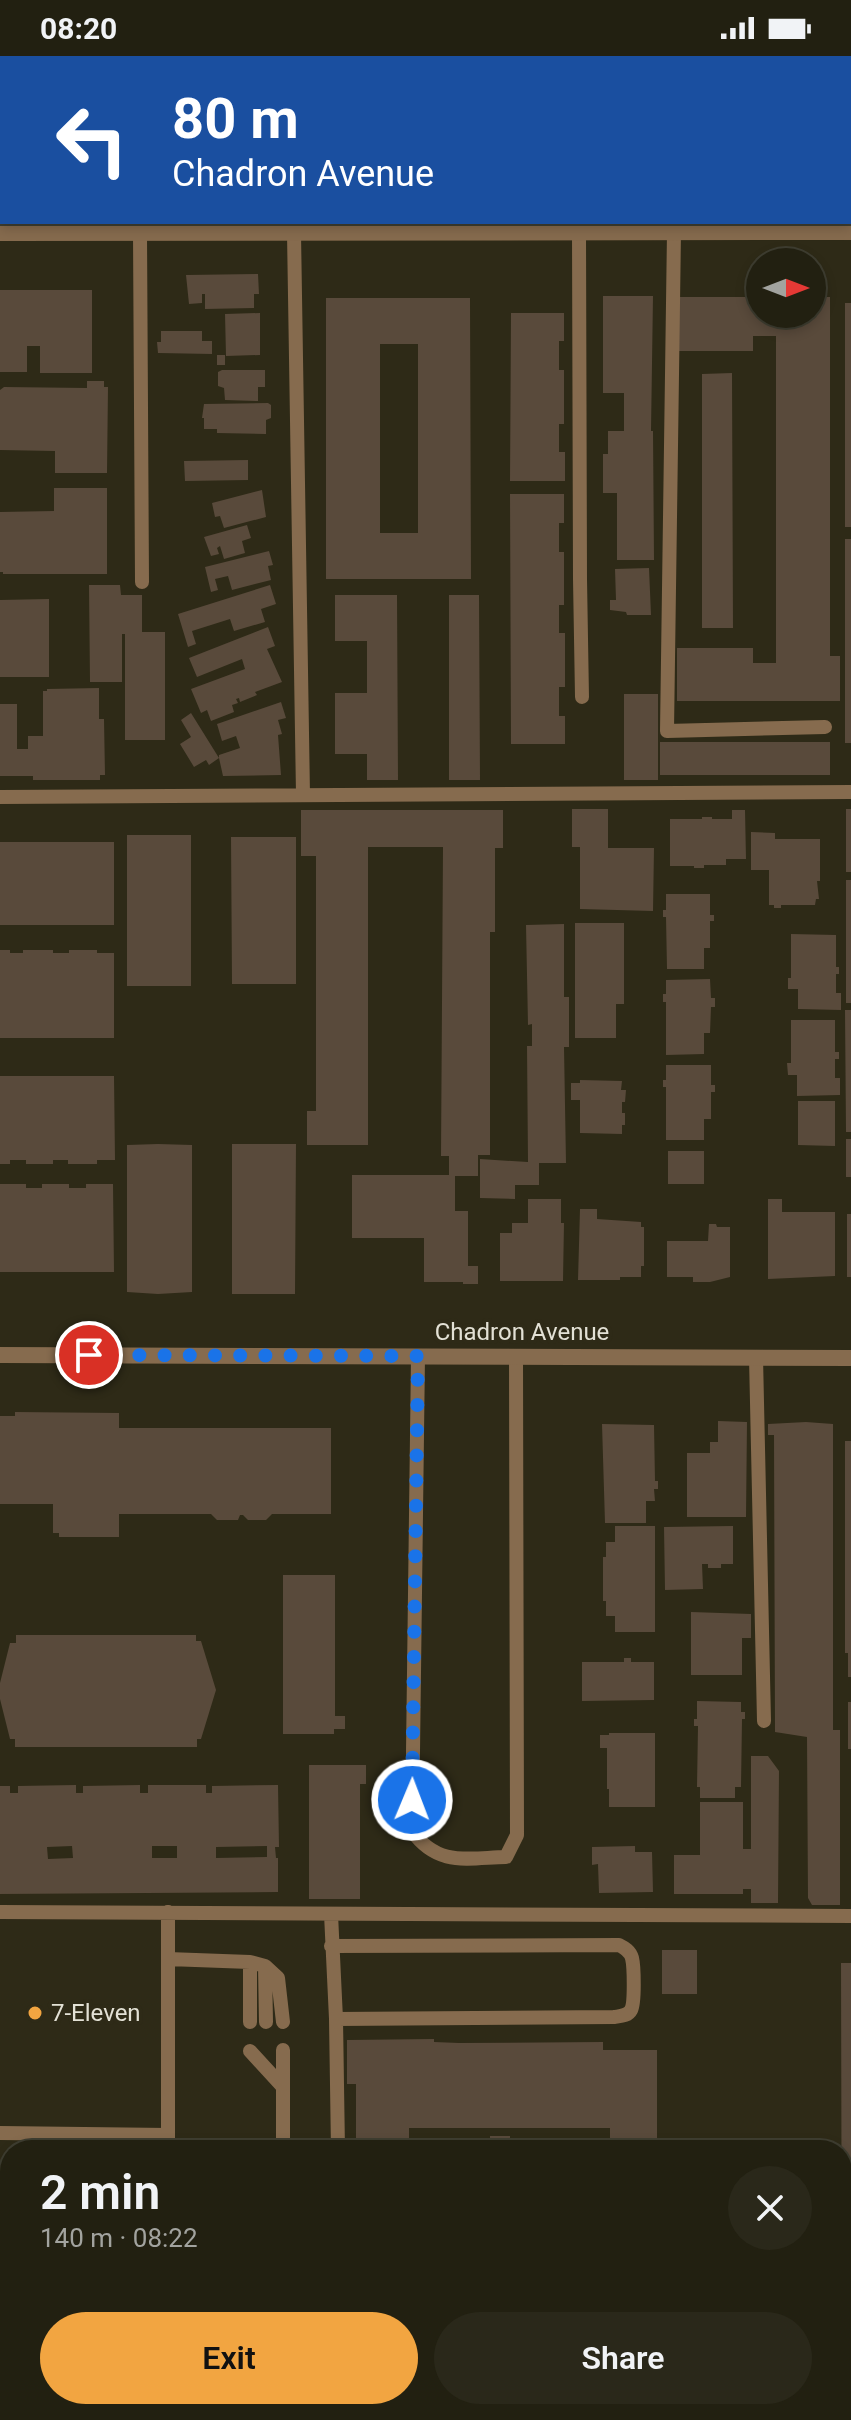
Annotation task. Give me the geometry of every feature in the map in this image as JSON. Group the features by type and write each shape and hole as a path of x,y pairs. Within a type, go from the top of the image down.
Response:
{"street":[{"path":"0,233 140,233 213,227 294,233 391,227 674,232 776,227 851,232"},
{"name":"Chadron Avenue","path":"0,1355 851,1358"}],"lane":[{"path":"579,232 582,697"},
{"path":"674,232 667,731 825,727"},
{"path":"140,233 142,582"},
{"path":"294,233 303,795"},
{"path":"0,797 851,792"},
{"path":"418,1356 412,1831 423,1846 446,1858 506,1857 517,1835 516,1356"},
{"path":"756,1357 764,1721"},
{"path":"0,1912 851,1916"},
{"path":"168,1912 168,2140"},
{"path":"331,1914 338,2140"},
{"path":"331,1946 619,1945 628,1949 633,1960 633,2003 626,2015 336,2019"},
{"path":"168,1959 258,1964 278,1978 283,2022"},
{"path":"258,1964 258,2022"},
{"path":"266,2050 266,2071"},
{"path":"283,2050 283,2140"},
{"path":"250,2051 283,2087"},
{"path":"0,2133 96,2134 150,2140"},
{"path":"33,2133 33,2140"},
{"path":"96,2134 96,2140"}],"building":[{"path":"258,274 259,294 254,294 254,308 205,309 205,294 202,294 202,303 189,304 186,275"},
{"path":"0,290 92,290 92,373 40,373 40,346 27,346 27,372 0,372"},
{"path":"603,296 653,296 651,431 654,560 617,560 617,493 603,493 603,454 608,454 608,431 624,431 624,393 603,393"},
{"path":"677,297 746,297 746,328 826,328 826,297 830,297 830,656 840,656 840,701 677,701 677,648 753,648 753,663 776,663 776,336 753,336 753,351 677,351"},
{"path":"326,298 470,298 471,579 326,579","holes":["380,344 418,344 418,533 380,533"]},
{"path":"845,303 851,303 851,527 845,527"},
{"path":"260,313 260,355 226,356 225,314"},
{"path":"511,313 564,313 564,341 559,341 559,370 564,370 564,424 559,424 559,452 565,452 565,481 510,481"},
{"path":"161,331 202,331 202,341 212,341 212,354 158,353 157,342 161,342"},
{"path":"217,355 225,355 225,365 217,365"},
{"path":"265,370 265,387 258,387 258,401 225,400 224,388 218,386 218,372"},
{"path":"732,373 733,628 702,628 702,374"},
{"path":"87,381 104,381 104,387 108,387 107,473 55,473 55,451 0,450 0,390 4,387 87,388"},
{"path":"204,404 271,405 271,418 266,420 266,434 217,433 217,429 204,429"},
{"path":"248,460 248,480 185,481 184,461"},
{"path":"54,488 107,488 107,574 0,572 0,512 54,511"},
{"path":"262,490 266,517 224,528 220,516 215,517 212,503"},
{"path":"510,494 564,494 564,523 559,523 559,552 564,552 564,605 559,605 559,633 565,633 565,687 559,687 559,716 565,716 565,744 511,744"},
{"path":"247,525 251,538 242,541 245,553 224,559 220,546 217,548 219,554 211,556 204,537"},
{"path":"845,539 851,539 851,743 845,743"},
{"path":"269,551 273,565 268,566 271,580 232,590 228,576 215,579 218,590 211,592 205,567"},
{"path":"649,568 651,615 627,615 626,612 610,610 610,600 616,600 615,569"},
{"path":"89,585 120,585 121,595 142,595 142,632 165,632 165,740 125,740 125,634 122,634 122,682 90,682"},
{"path":"270,585 276,604 261,609 265,622 234,631 230,619 192,631 196,644 188,647 178,614"},
{"path":"335,595 397,595 398,780 367,780 367,754 335,754 335,693 367,693 367,641 335,641"},
{"path":"449,595 479,595 480,780 449,780"},
{"path":"49,599 49,677 0,677 0,600"},
{"path":"268,627 275,646 267,649 282,682 255,692 257,695 240,702 239,698 236,699 238,703 232,705 234,712 211,721 207,710 201,713 191,689 245,669 242,659 197,677 189,658"},
{"path":"99,688 99,719 104,719 105,775 100,775 100,780 33,780 33,776 0,776 0,704 17,704 17,749 28,749 28,736 43,736 43,691"},
{"path":"624,694 658,694 658,780 624,780"},
{"path":"281,702 286,718 278,720 282,734 278,735 281,775 223,776 219,755 240,748 236,736 222,741 217,724"},
{"path":"191,713 219,758 209,765 206,760 194,767 180,744 191,737 181,720"},
{"path":"660,742 830,742 830,775 660,775"},
{"path":"572,809 608,809 608,848 654,848 653,911 580,909 580,847 572,847"},
{"path":"846,809 851,809 851,872 846,872"},
{"path":"301,810 503,810 503,848 495,848 495,932 490,932 490,1155 478,1155 478,1176 455,1176 455,1211 468,1211 468,1266 478,1266 478,1284 424,1282 424,1238 352,1238 352,1175 449,1175 449,1156 441,1156 443,847 368,847 368,1145 307,1145 307,1111 316,1111 316,856 301,856"},
{"path":"732,810 745,810 746,859 726,859 726,865 704,865 704,868 670,866 670,819 732,819"},
{"path":"751,832 775,833 775,839 820,839 819,899 816,899 815,905 781,905 781,908 774,908 774,905 769,905 769,870 751,870"},
{"path":"127,835 191,835 191,986 127,986"},
{"path":"231,837 296,837 296,984 232,984"},
{"path":"0,842 114,842 114,925 0,925"},
{"path":"846,880 851,880 851,1003 846,1003"},
{"path":"666,894 710,894 710,915 714,915 714,921 710,921 710,948 704,948 704,969 667,969 666,917 663,917"},
{"path":"575,923 624,923 624,1004 616,1004 616,1038 575,1038"},
{"path":"564,924 564,997 569,997 569,1047 564,1047 566,1163 539,1163 539,1185 515,1185 515,1199 480,1198 480,1159 528,1162 527,1046 532,1046 532,1024 528,1025 526,925"},
{"path":"791,934 836,935 836,967 839,967 839,974 836,974 836,993 841,993 841,1010 798,1009 798,989 788,989"},
{"path":"0,950 10,950 10,953 23,953 23,950 69,953 69,950 97,950 97,953 114,953 114,1038 0,1038"},
{"path":"710,979 715,1007 711,1007 710,1033 704,1033 704,1054 666,1055 666,1002 663,1002 663,994 666,994 666,980"},
{"path":"845,1010 851,1010 851,1132 846,1132"},
{"path":"791,1020 835,1020 835,1052 839,1052 839,1059 835,1059 835,1078 840,1078 840,1095 797,1096 797,1075 788,1075 787,1063 791,1063"},
{"path":"666,1065 711,1065 711,1085 715,1085 715,1092 711,1092 711,1119 704,1119 704,1140 666,1140 666,1087 663,1087 663,1080 666,1080"},
{"path":"0,1076 114,1076 115,1160 97,1160 97,1164 68,1164 68,1160 53,1160 53,1164 26,1164 26,1160 10,1160 10,1164 0,1164"},
{"path":"580,1080 622,1081 621,1090 626,1090 625,1102 622,1102 625,1125 622,1125 622,1134 580,1133 580,1100 571,1100 571,1083 580,1083"},
{"path":"798,1101 835,1101 835,1146 798,1145"},
{"path":"846,1139 851,1139 851,1177 846,1177"},
{"path":"232,1144 296,1144 295,1294 232,1294"},
{"path":"127,1145 192,1145 192,1292 127,1292"},
{"path":"668,1151 704,1151 704,1184 668,1184"},
{"path":"0,1184 26,1184 26,1188 42,1188 42,1184 69,1184 69,1188 86,1188 86,1184 113,1184 114,1272 0,1272"},
{"path":"528,1199 561,1199 561,1223 564,1223 563,1281 500,1281 500,1233 512,1233 512,1223 528,1223"},
{"path":"768,1199 782,1199 782,1212 835,1212 835,1276 768,1279"},
{"path":"580,1209 597,1209 597,1219 641,1222 641,1227 644,1227 644,1266 641,1266 641,1277 578,1280"},
{"path":"847,1214 851,1214 851,1277 847,1277"},
{"path":"709,1224 730,1227 730,1277 693,1282 693,1277 667,1277 667,1241 708,1241"},
{"path":"15,1412 119,1413 119,1428 331,1428 331,1514 272,1514 266,1520 248,1520 240,1515 238,1520 217,1520 211,1514 119,1514 119,1537 59,1537 59,1533 53,1533 53,1504 0,1504 0,1416 15,1416"},
{"path":"718,1421 747,1422 746,1517 687,1517 687,1453 710,1453 710,1442 718,1442"},
{"path":"602,1424 654,1425 655,1481 658,1481 658,1489 654,1489 655,1501 646,1501 646,1523 605,1523"},
{"path":"768,1424 833,1424 833,1730 840,1730 840,1905 812,1905 808,1898 807,1737 775,1732 774,1435 768,1435"},
{"path":"845,1441 851,1441 851,1677 848,1677 848,1653 845,1653"},
{"path":"615,1526 655,1526 655,1632 615,1632 615,1616 606,1616 603,1557 606,1557 606,1542 615,1542"},
{"path":"733,1526 733,1564 708,1568 708,1564 702,1564 703,1589 665,1590 664,1527"},
{"path":"283,1575 335,1575 335,1716 345,1716 345,1729 334,1729 334,1734 283,1734"},
{"path":"691,1612 751,1614 751,1638 742,1638 742,1675 691,1675"},
{"path":"16,1635 196,1635 196,1641 201,1641 216,1690 201,1739 197,1739 197,1747 15,1747 0,1699 0,1683 10,1643 16,1643"},
{"path":"624,1658 631,1658 631,1662 654,1662 654,1700 582,1701 582,1662 624,1662"},
{"path":"697,1701 741,1702 741,1712 745,1712 745,1719 742,1719 741,1787 735,1787 735,1798 700,1798 700,1787 697,1787 698,1726 694,1726"},
{"path":"848,1702 851,1702 851,1749 848,1749"},
{"path":"655,1733 655,1807 609,1807 607,1748 600,1748 600,1735"},
{"path":"751,1756 768,1756 779,1771 778,1903 751,1903 751,1889 743,1889 743,1894 674,1894 674,1855 700,1855 700,1802 743,1802 743,1849 751,1849"},
{"path":"309,1765 366,1765 366,1784 360,1784 360,1899 309,1899"},
{"path":"76,1785 76,1793 83,1793 83,1786 140,1785 140,1793 148,1793 148,1785 206,1785 206,1793 212,1793 212,1786 278,1785 279,1847 275,1847 278,1892 0,1894 0,1786 10,1786 10,1793 18,1793 18,1786","holes":["72,1846 73,1858 48,1859 47,1847","152,1846 177,1846 177,1858 152,1858","267,1846 267,1857 216,1858 216,1847"]},
{"path":"635,1846 635,1852 652,1852 653,1892 599,1893 598,1864 592,1865 592,1847"},
{"path":"662,1950 697,1950 697,1994 662,1994"},
{"path":"841,1963 851,1963 851,2140 841,2140"},
{"path":"347,2040 603,2042 603,2050 657,2050 657,2140 610,2140 610,2128 409,2128 409,2140 356,2140 356,2084 347,2084"},
{"path":"490,2136 510,2136 510,2140 490,2140"}],"place":[{"name":"7-Eleven","path":"35,2013"}],"route":[{"path":"89,1355 418,1356 412,1800"}]}
